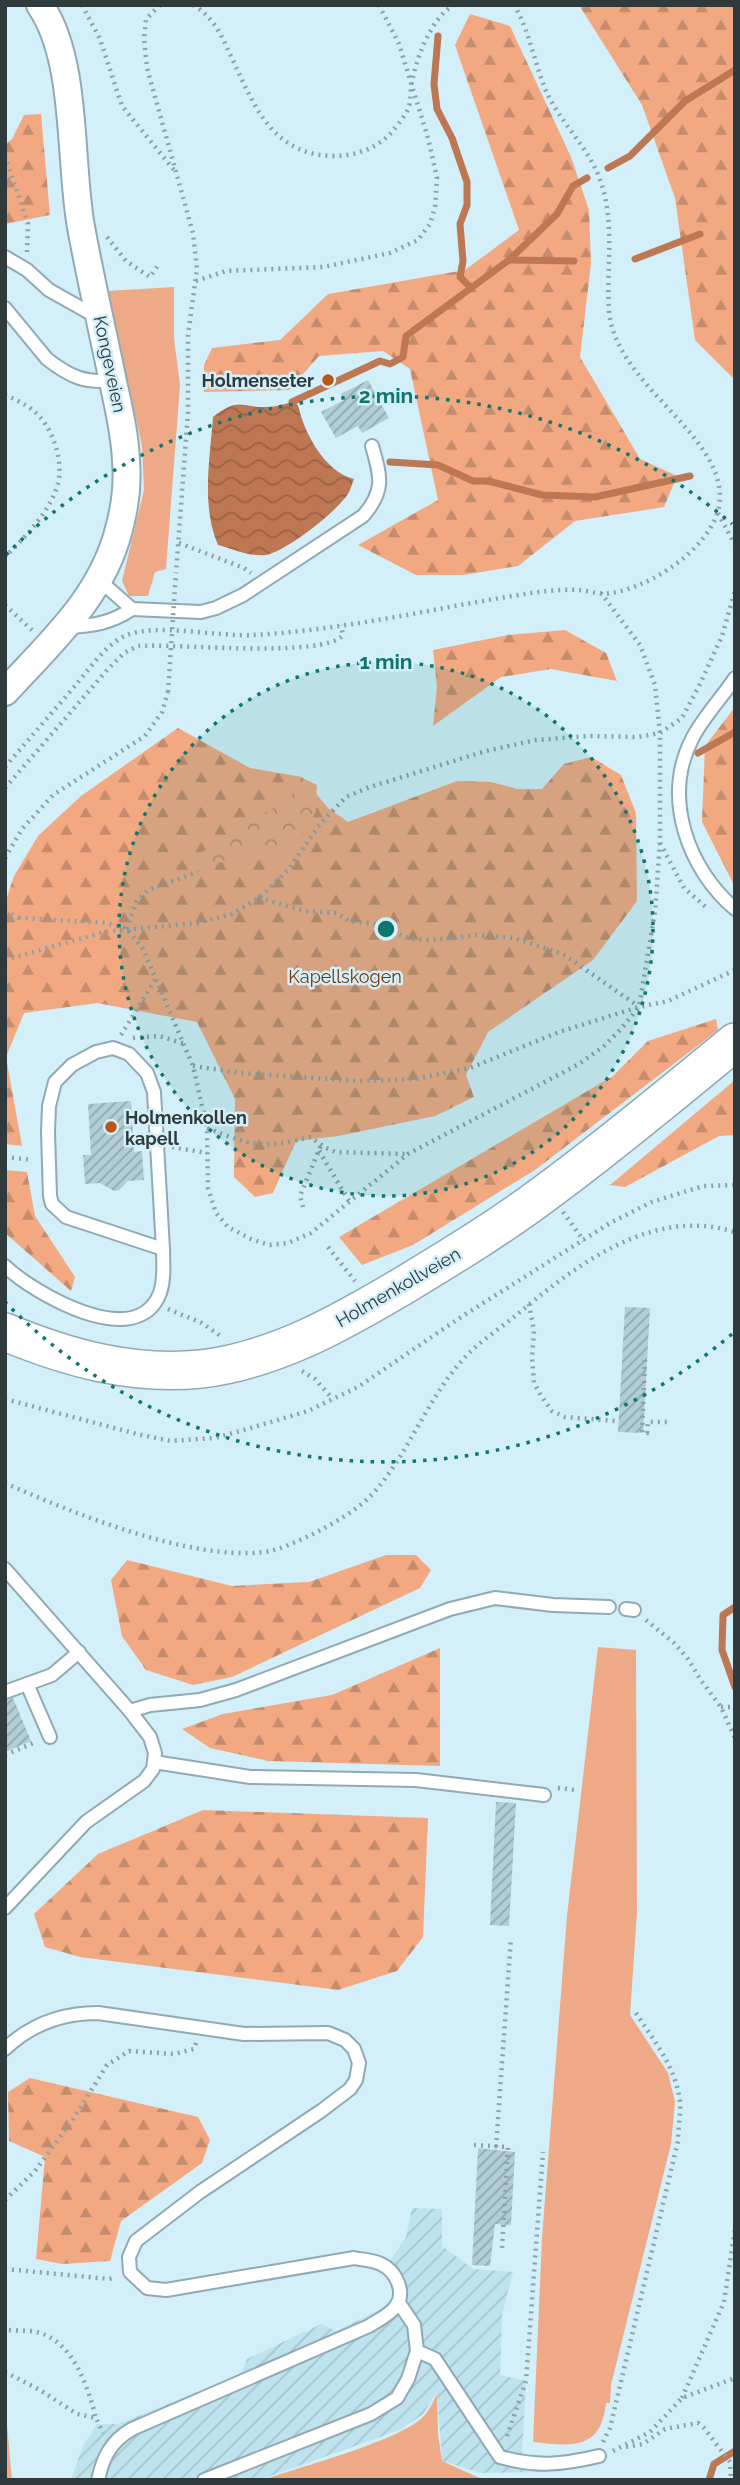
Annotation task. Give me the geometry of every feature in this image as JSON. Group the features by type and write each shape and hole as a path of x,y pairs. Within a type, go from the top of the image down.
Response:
{"main road":[{"name":"Holmenkollveien","path":"5,1332 60,1352 124,1368 184,1370 248,1360 270,1353 314,1335 368,1307 454,1255 548,1191 632,1127 735,1042"}],"street":[{"name":"Kongeveien","path":"5,692 67,627 99,580 116,540 126,485 124,436 80,224 64,66 56,37 40,5"}],"lane":[{"path":"5,257 27,270 49,290 100,319"},
{"path":"5,309 54,364 90,382 113,380"},
{"path":"67,627 95,626 115,620 132,609 201,612 216,608 262,583 353,524 372,506 377,497 380,479 372,446"},
{"path":"99,580 132,609"},
{"path":"735,678 691,740 683,761 680,795 684,829 693,857 710,884 735,909"},
{"path":"5,1266 54,1300 107,1318 123,1320 136,1317 155,1302 161,1287 163,1249 154,1092 147,1073 134,1057 113,1048 84,1057 55,1082 49,1106 48,1132 52,1204 66,1217 163,1249"},
{"path":"5,1569 130,1711 150,1737 155,1753 155,1762 144,1781 86,1822 5,1908"},
{"path":"130,1711 150,1705 200,1700 228,1693 450,1609 485,1599 508,1598 553,1605 609,1608"},
{"path":"5,1692 52,1675 79,1653"},
{"path":"27,1684 50,1737"},
{"path":"155,1762 250,1777 416,1780 544,1795"},
{"path":"5,2049 35,2027 60,2017 81,2013 244,2034 334,2035 345,2040 354,2049 359,2069 350,2089 200,2192 136,2241 129,2257 131,2272 147,2288 166,2290 354,2258 382,2265 390,2270 399,2284 399,2303 414,2325 417,2351 408,2379 397,2398 371,2414 204,2480"},
{"path":"98,2480 111,2445 119,2436 369,2326 394,2310 399,2303"},
{"path":"417,2351 435,2359 500,2457 527,2464 550,2465 598,2456"}],"path":[{"path":"82,5 100,39 122,106 176,173"},
{"path":"5,858 22,830 53,795 145,736 163,712 168,692 188,412 188,335 196,281 193,233 147,68 144,39 146,19 160,5"},
{"path":"192,5 210,18 270,129 303,152 343,156 360,153 377,145 407,113 411,86 429,31 447,9 454,5"},
{"path":"196,281 226,271 323,267 390,253 418,240 430,224 435,207 437,178 428,138 398,44 379,5"},
{"path":"5,767 112,644 127,635 148,631 250,635 294,632 532,593 579,590 611,593 643,583 673,566 693,551 706,534 717,512 720,499 718,486 705,455 616,342 610,326 608,211 605,194 592,162 547,94 530,39 514,5"},
{"path":"5,156 28,224 27,270"},
{"path":"80,224 97,227 126,261 150,277 159,264"},
{"path":"5,395 36,412 47,428 56,450 60,473 54,494 43,513 5,557"},
{"path":"717,512 735,545"},
{"path":"179,543 244,568 262,583"},
{"path":"5,960 82,937 127,929 197,923 232,914 259,898 288,870 320,824 346,797 370,787 486,751 536,740 589,736 638,737 660,733 682,718 700,684 722,636 735,591"},
{"path":"5,921 20,918 83,920 127,929 144,949 192,1066 207,1128 208,1188 216,1213 228,1227 269,1245 288,1242 311,1233 408,1154 579,1064 604,1046 639,1007 655,912 660,842 660,733 655,685 640,645 601,593"},
{"path":"5,605 32,630"},
{"path":"5,788 108,669 124,653 138,646 232,649 292,647 335,641 343,635 341,625"},
{"path":"127,929 136,902 148,890 198,872"},
{"path":"259,898 305,911 337,913 349,921 375,924 411,939 431,940 477,935 514,938 563,954 639,1007"},
{"path":"5,911 20,918"},
{"path":"192,1066 240,1073 359,1081 415,1079 470,1068 559,1032 639,1007 668,1001 735,970"},
{"path":"156,979 118,1041 159,1036 184,1044"},
{"path":"207,1128 246,1143 279,1145 310,1137 320,1147 349,1201"},
{"path":"158,1145 207,1153"},
{"path":"320,1147 336,1152 408,1154"},
{"path":"303,1207 300,1196 320,1147"},
{"path":"5,1157 43,1161"},
{"path":"5,1399 171,1441 215,1438 308,1411 376,1376 457,1319 611,1223 652,1202 703,1186 735,1185"},
{"path":"5,1483 116,1526 197,1549 244,1553 284,1547 335,1523 358,1507 377,1489 396,1463 430,1403 465,1356 588,1260 663,1227 693,1224 735,1232"},
{"path":"328,1247 351,1273 368,1307"},
{"path":"155,1302 202,1323 234,1345 248,1360"},
{"path":"529,1304 534,1331 534,1382 552,1411 565,1418 616,1421"},
{"path":"645,1360 642,1432 647,1433 648,1422 669,1423"},
{"path":"296,1366 315,1379 333,1399"},
{"path":"659,1629 688,1659 699,1679 721,1707 735,1738"},
{"path":"721,1707 734,1707"},
{"path":"5,1755 50,1737"},
{"path":"496,2147 511,1938"},
{"path":"598,2456 610,2428 678,2141 680,2103 676,2083 668,2062 636,2013"},
{"path":"5,2200 34,2171 65,2131 107,2065 129,2050 174,2054 194,2049 199,2029"},
{"path":"474,2145 508,2147 502,2248"},
{"path":"500,2457 526,2381 544,2152"},
{"path":"621,2449 650,2432 682,2398 724,2302 735,2229"},
{"path":"5,2269 109,2279 131,2272"},
{"path":"9,2330 37,2332 51,2338 66,2351 84,2382 96,2418 111,2445"},
{"path":"5,2372 78,2414 96,2418"},
{"path":"682,2398 735,2378"},
{"path":"598,2456 643,2444 664,2429 698,2423 730,2462 731,2480"}],"shaded area":[{"path":"412,2208 442,2209 442,2246 473,2269 513,2272 502,2315 500,2375 526,2381 522,2454 533,2458 552,2458 590,2451 595,2465 546,2472 481,2473 442,2461 437,2392 423,2414 400,2430 259,2480 71,2480 83,2446 97,2424 118,2424 241,2375 247,2359 321,2324 336,2331 392,2304 397,2292 387,2265 406,2237"}],"green space":[{"path":"579,5 735,5 735,380 695,340 675,198 642,105"},
{"path":"470,14 510,26 571,157 589,210 591,263 580,357 640,459 677,476 664,507 575,521 518,566 463,575 416,575 358,545 438,500 410,369 383,351 319,356 289,390 204,392 204,365 212,348 280,340 328,294 465,270 519,230 455,45"},
{"path":"41,114 50,215 5,224 5,144 12,139 24,115"},
{"path":"174,287 174,338 180,385 166,569 155,572 148,596 129,596 122,581 144,490 142,446 108,291"},
{"path":"565,630 606,653 617,681 551,669 501,677 433,726 437,687 433,650 508,635"},
{"path":"735,707 735,887 702,822 705,746"},
{"name":"Kapellskogen","path":"178,728 250,768 302,777 328,808 348,822 457,781 491,782 517,789 542,789 564,764 591,757 621,775 636,813 637,901 593,960 488,1032 466,1075 474,1097 435,1116 338,1136 296,1141 273,1193 255,1197 234,1177 235,1099 197,1022 97,1003 24,1013 6,1057 22,1146 5,1144 5,903 14,876 38,836 81,796"},
{"path":"300,777 317,785 316,812 290,854 240,854 198,872 191,859 291,797"},
{"path":"716,1019 718,1030 535,1170 413,1245 362,1265 339,1237 613,1076 648,1041"},
{"path":"735,1080 735,1135 719,1136 625,1187 610,1185"},
{"path":"5,1170 27,1172 35,1216 75,1277 71,1291 5,1233"},
{"path":"386,1555 416,1555 431,1570 420,1588 232,1677 193,1685 146,1670 122,1636 111,1580 127,1560 232,1586 309,1582"},
{"path":"598,1647 636,1650 637,1912 630,2015 668,2073 675,2102 671,2144 611,2385 610,2403 606,2403 603,2419 591,2437 582,2442 560,2444 533,2442 542,2238 567,1916"},
{"path":"440,1648 440,1766 268,1761 210,1748 182,1729 223,1714 332,1695"},
{"path":"203,1810 428,1818 423,1937 397,1971 338,1990 80,1957 45,1947 34,1914 98,1854"},
{"path":"30,2078 198,2117 210,2140 202,2163 121,2221 110,2261 62,2264 36,2259 45,2157 9,2141 8,2092"},
{"path":"437,2394 442,2461 484,2480 263,2480 348,2453 393,2435 423,2417"},
{"path":"5,2408 6,2414 12,2480 5,2480"}],"water":[{"path":"292,402 298,405 305,427 325,460 344,475 354,479 349,492 322,520 298,539 275,552 254,555 218,545 208,498 213,417 240,404 271,407"}],"building":[{"path":"368,380 389,418 362,433 358,426 336,438 321,412 344,400 341,394"},
{"name":"Holmenkollen kapell","path":"131,1101 134,1152 142,1151 144,1180 128,1181 114,1191 100,1183 85,1184 83,1155 91,1155 88,1104"},
{"path":"625,1307 650,1308 643,1433 618,1432"},
{"path":"13,1698 31,1741 5,1752 5,1701"},
{"path":"496,1802 516,1803 509,1926 490,1925"},
{"path":"478,2148 515,2152 511,2225 495,2224 490,2266 472,2265"}],"waterway":[{"path":"438,36 434,84 437,109 452,138 467,182 467,205 460,224 463,261 460,277 471,288"},
{"path":"608,168 630,156 685,101 735,70"},
{"path":"292,402 380,361 390,364 403,357 406,336 509,260 557,214 573,186 587,178"},
{"path":"635,259 700,234"},
{"path":"509,260 574,261"},
{"path":"390,462 438,465 473,481 488,481 542,495 595,497 690,476"},
{"path":"698,753 735,732"},
{"path":"735,1607 723,1615 722,1650 735,1687"},
{"path":"709,2480 714,2464 735,2451"}],"place":[{"name":"Holmenseter","path":"328,380"},
{"name":"Holmenkollen kapell","path":"111,1127"}]}
